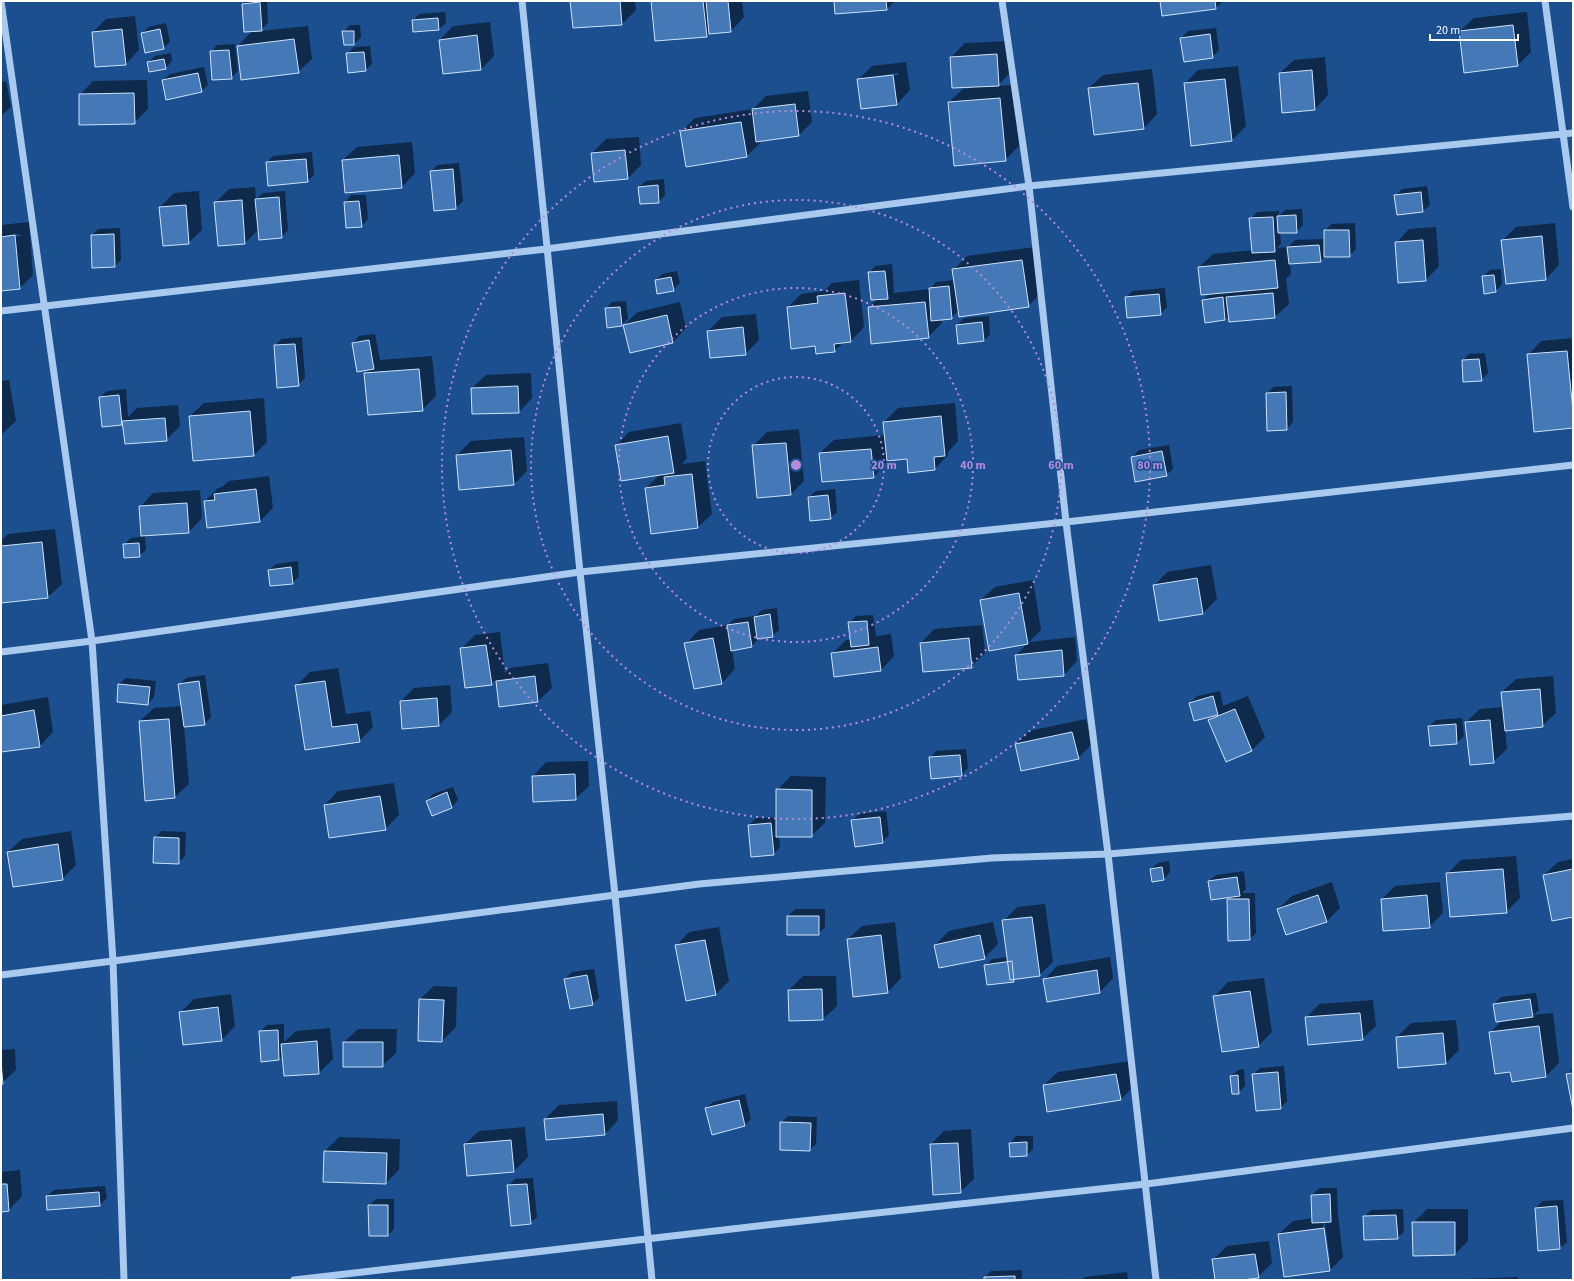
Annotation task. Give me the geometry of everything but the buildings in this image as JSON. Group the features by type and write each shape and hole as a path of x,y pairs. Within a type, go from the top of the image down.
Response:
{"street":[{"path":"1,1 43,306 92,641 113,961 124,1280"},
{"path":"522,1 546,249 615,895 652,1280"},
{"path":"1002,1 1029,186 1066,522 1108,854 1156,1280"},
{"path":"1545,1 1573,208"},
{"path":"1,311 546,249 1029,186 1573,133"},
{"path":"1,652 92,641 580,572 1066,522 1573,465"},
{"path":"1,975 699,884 992,858 1108,854 1573,816"},
{"path":"294,1280 784,1223 1146,1184 1573,1128"}]}
